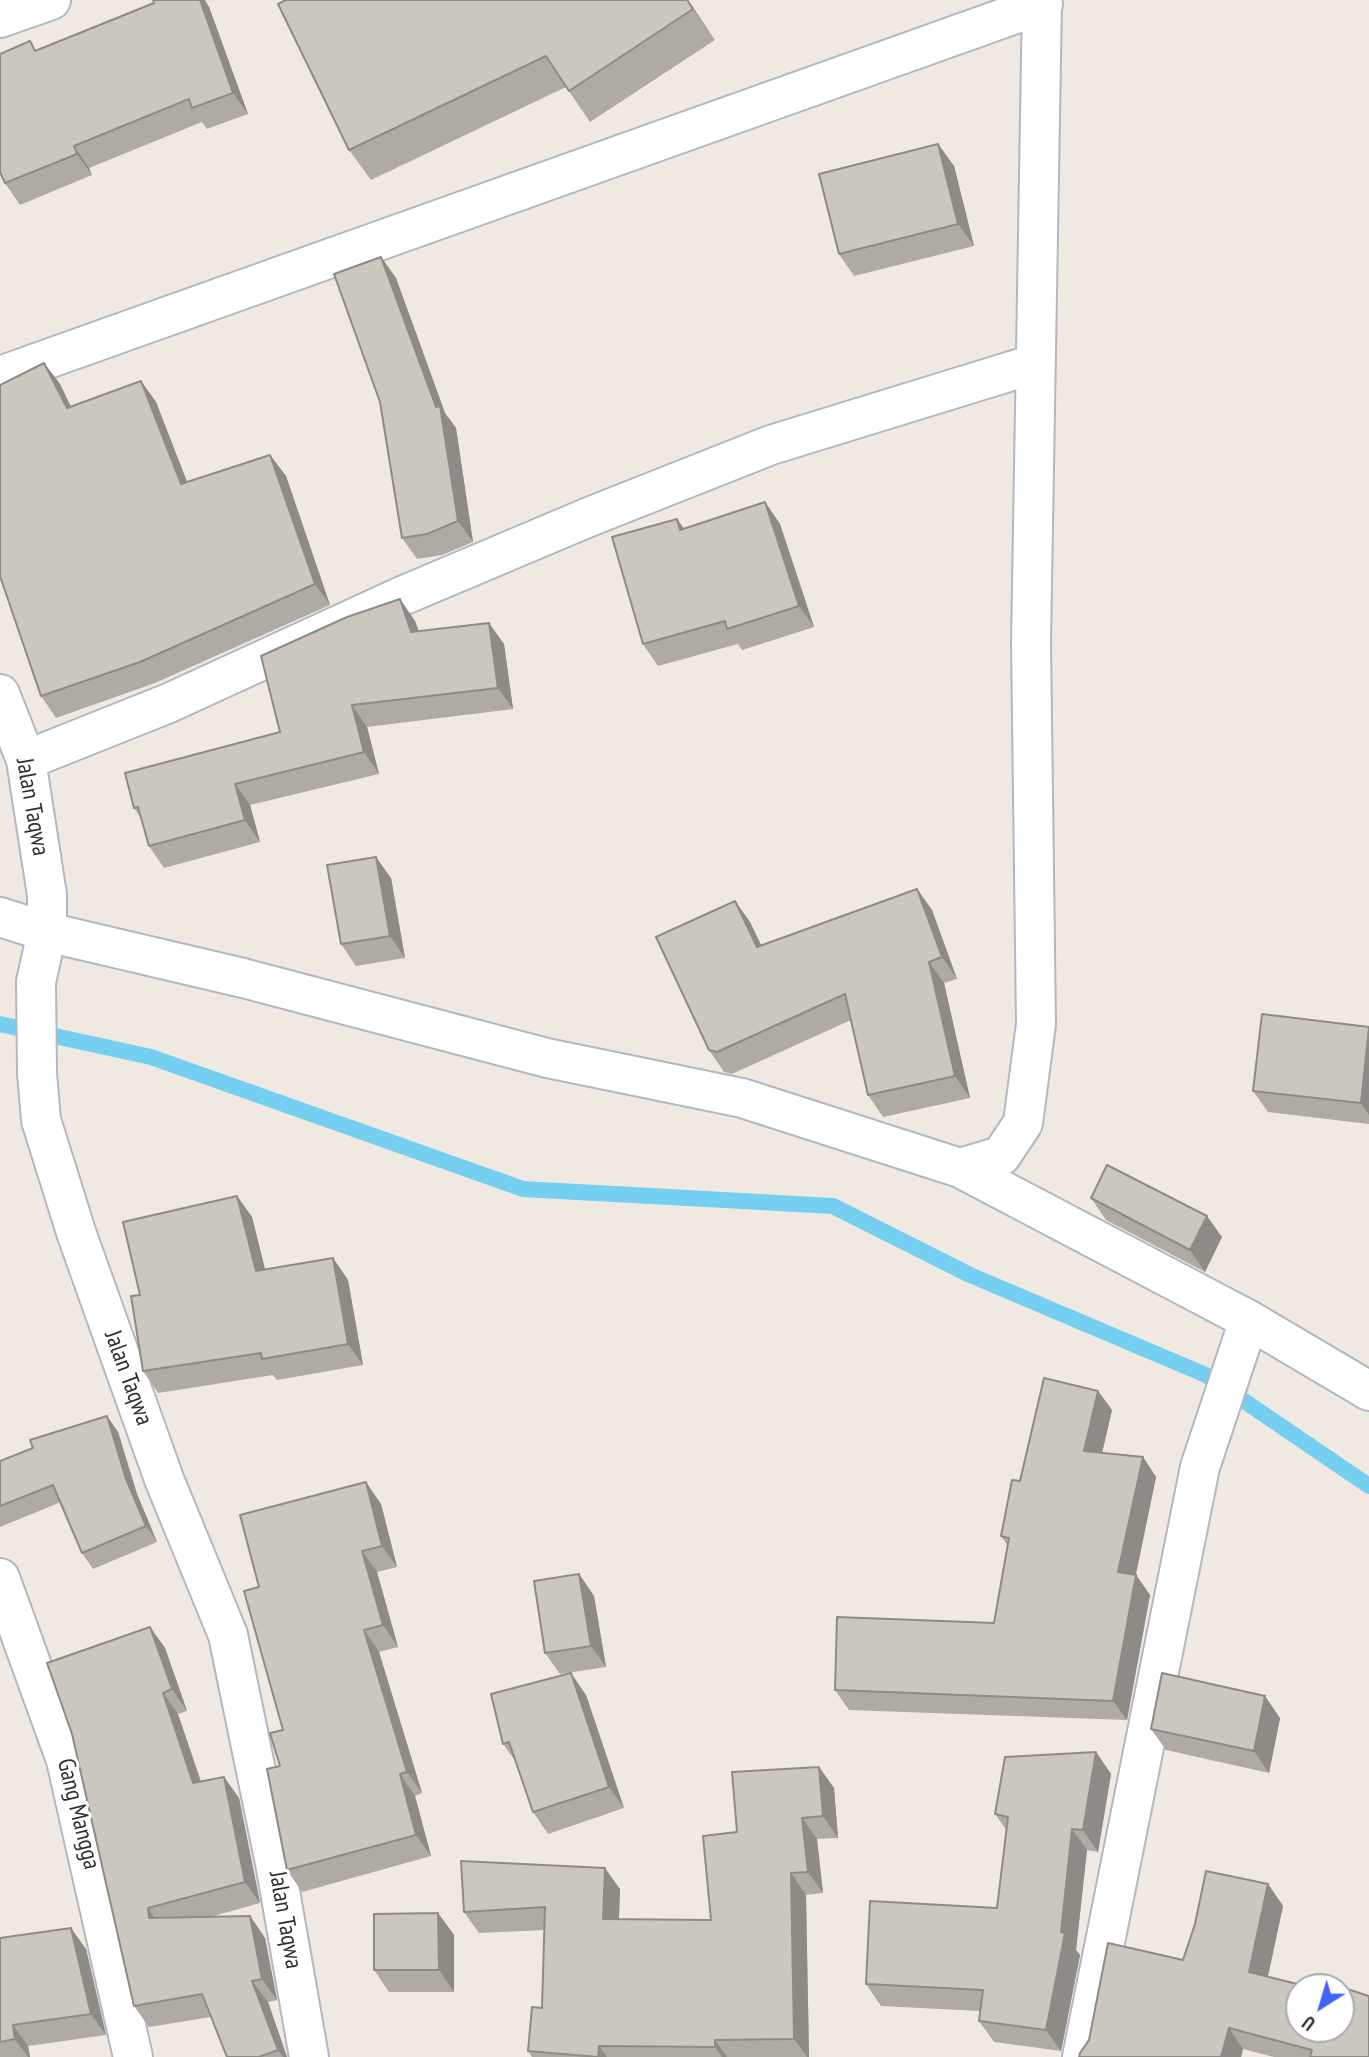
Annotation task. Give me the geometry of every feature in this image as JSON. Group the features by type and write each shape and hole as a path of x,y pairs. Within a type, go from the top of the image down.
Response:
{"street":[{"path":"0,18 51,0"},
{"path":"0,376 1043,2 1034,364 1031,642 1036,1024 1023,1124 1001,1156 960,1168"},
{"path":"26,760 169,703 452,575 747,454 1034,364"},
{"name":"Jalan Taqwa","path":"0,694 26,760 47,895 47,932 36,982 37,1073 41,1120 76,1231 164,1479 228,1635 275,1863 309,2057"},
{"path":"0,917 47,932 243,978 547,1058 742,1098 960,1168 1248,1320 1369,1391"},
{"path":"1082,2057 1200,1467 1248,1320"},
{"name":"Gang Mangga","path":"0,1578 66,1760 133,2057"}],"building":[{"path":"153,0 200,0 233,93 192,108 189,99 74,146 77,154 5,183 0,172 0,54 30,41 35,51 154,3"},
{"path":"286,0 687,0 693,9 569,91 546,56 349,150 278,4"},
{"path":"938,144 958,224 839,254 819,174"},
{"path":"381,257 436,407 440,406 458,521 427,534 402,538 380,402 334,274"},
{"path":"44,363 67,408 141,381 181,484 270,455 315,584 140,662 41,696 0,576 0,385"},
{"path":"765,502 799,606 727,629 725,621 643,644 612,537 677,519 680,530"},
{"path":"400,599 411,632 489,623 498,688 352,705 364,752 235,784 245,820 149,846 138,807 134,808 125,773 280,732 261,656 347,617"},
{"path":"376,857 390,936 341,944 327,865"},
{"path":"917,889 942,957 929,962 955,1076 868,1095 845,994 717,1052 709,1050 656,937 735,901 757,947"},
{"path":"1262,1014 1369,1027 1361,1103 1253,1091"},
{"path":"1107,1165 1207,1216 1190,1250 1091,1198"},
{"path":"237,1196 256,1271 333,1258 348,1344 262,1359 261,1353 143,1371 131,1296 140,1295 123,1222"},
{"path":"1044,1378 1098,1391 1084,1451 1143,1457 1118,1572 1136,1575 1113,1701 835,1690 837,1617 994,1623 1009,1538 1001,1536 1012,1480 1020,1481"},
{"path":"107,1416 126,1479 146,1526 82,1553 53,1485 0,1506 0,1461 33,1448 30,1440"},
{"path":"366,1482 382,1546 362,1551 383,1625 364,1630 407,1772 400,1774 416,1835 287,1870 267,1769 280,1766 270,1733 283,1730 244,1591 259,1587 240,1515"},
{"path":"579,1574 591,1646 545,1653 534,1581"},
{"path":"150,1627 172,1689 163,1693 193,1783 224,1777 245,1882 148,1908 149,1918 250,1916 262,1979 252,1981 278,2050 259,2057 227,2057 202,1994 134,2006 72,1734 47,1663"},
{"path":"571,1673 609,1787 533,1812 509,1742 503,1744 491,1694"},
{"path":"1162,1673 1265,1696 1254,1751 1151,1729"},
{"path":"1096,1752 1083,1830 1072,1829 1061,1932 1065,1933 1046,2030 979,2021 983,1990 866,1984 870,1901 997,1908 1008,1817 995,1814 1005,1757"},
{"path":"819,1767 823,1816 802,1818 808,1872 791,1873 794,2039 715,2040 715,2047 599,2046 598,2057 528,2051 532,2007 542,2008 545,1907 464,1912 461,1861 605,1868 603,1919 711,1920 703,1836 737,1832 732,1772"},
{"path":"1206,1871 1268,1884 1249,1972 1285,1981 1285,2043 1229,2028 1221,2057 1079,2057 1089,2040 1108,1943 1183,1960 1195,1924"},
{"path":"438,1913 439,1970 374,1970 374,1914"},
{"path":"71,1928 91,2014 13,2025 15,2039 0,2042 0,1938"},
{"path":"1355,1991 1369,1996 1369,2057 1310,2057 1312,2050 1286,2043 1355,2043"}],"waterway":[{"path":"0,1024 151,1057 523,1189 833,1206 970,1275 1206,1375 1369,1486"}]}
